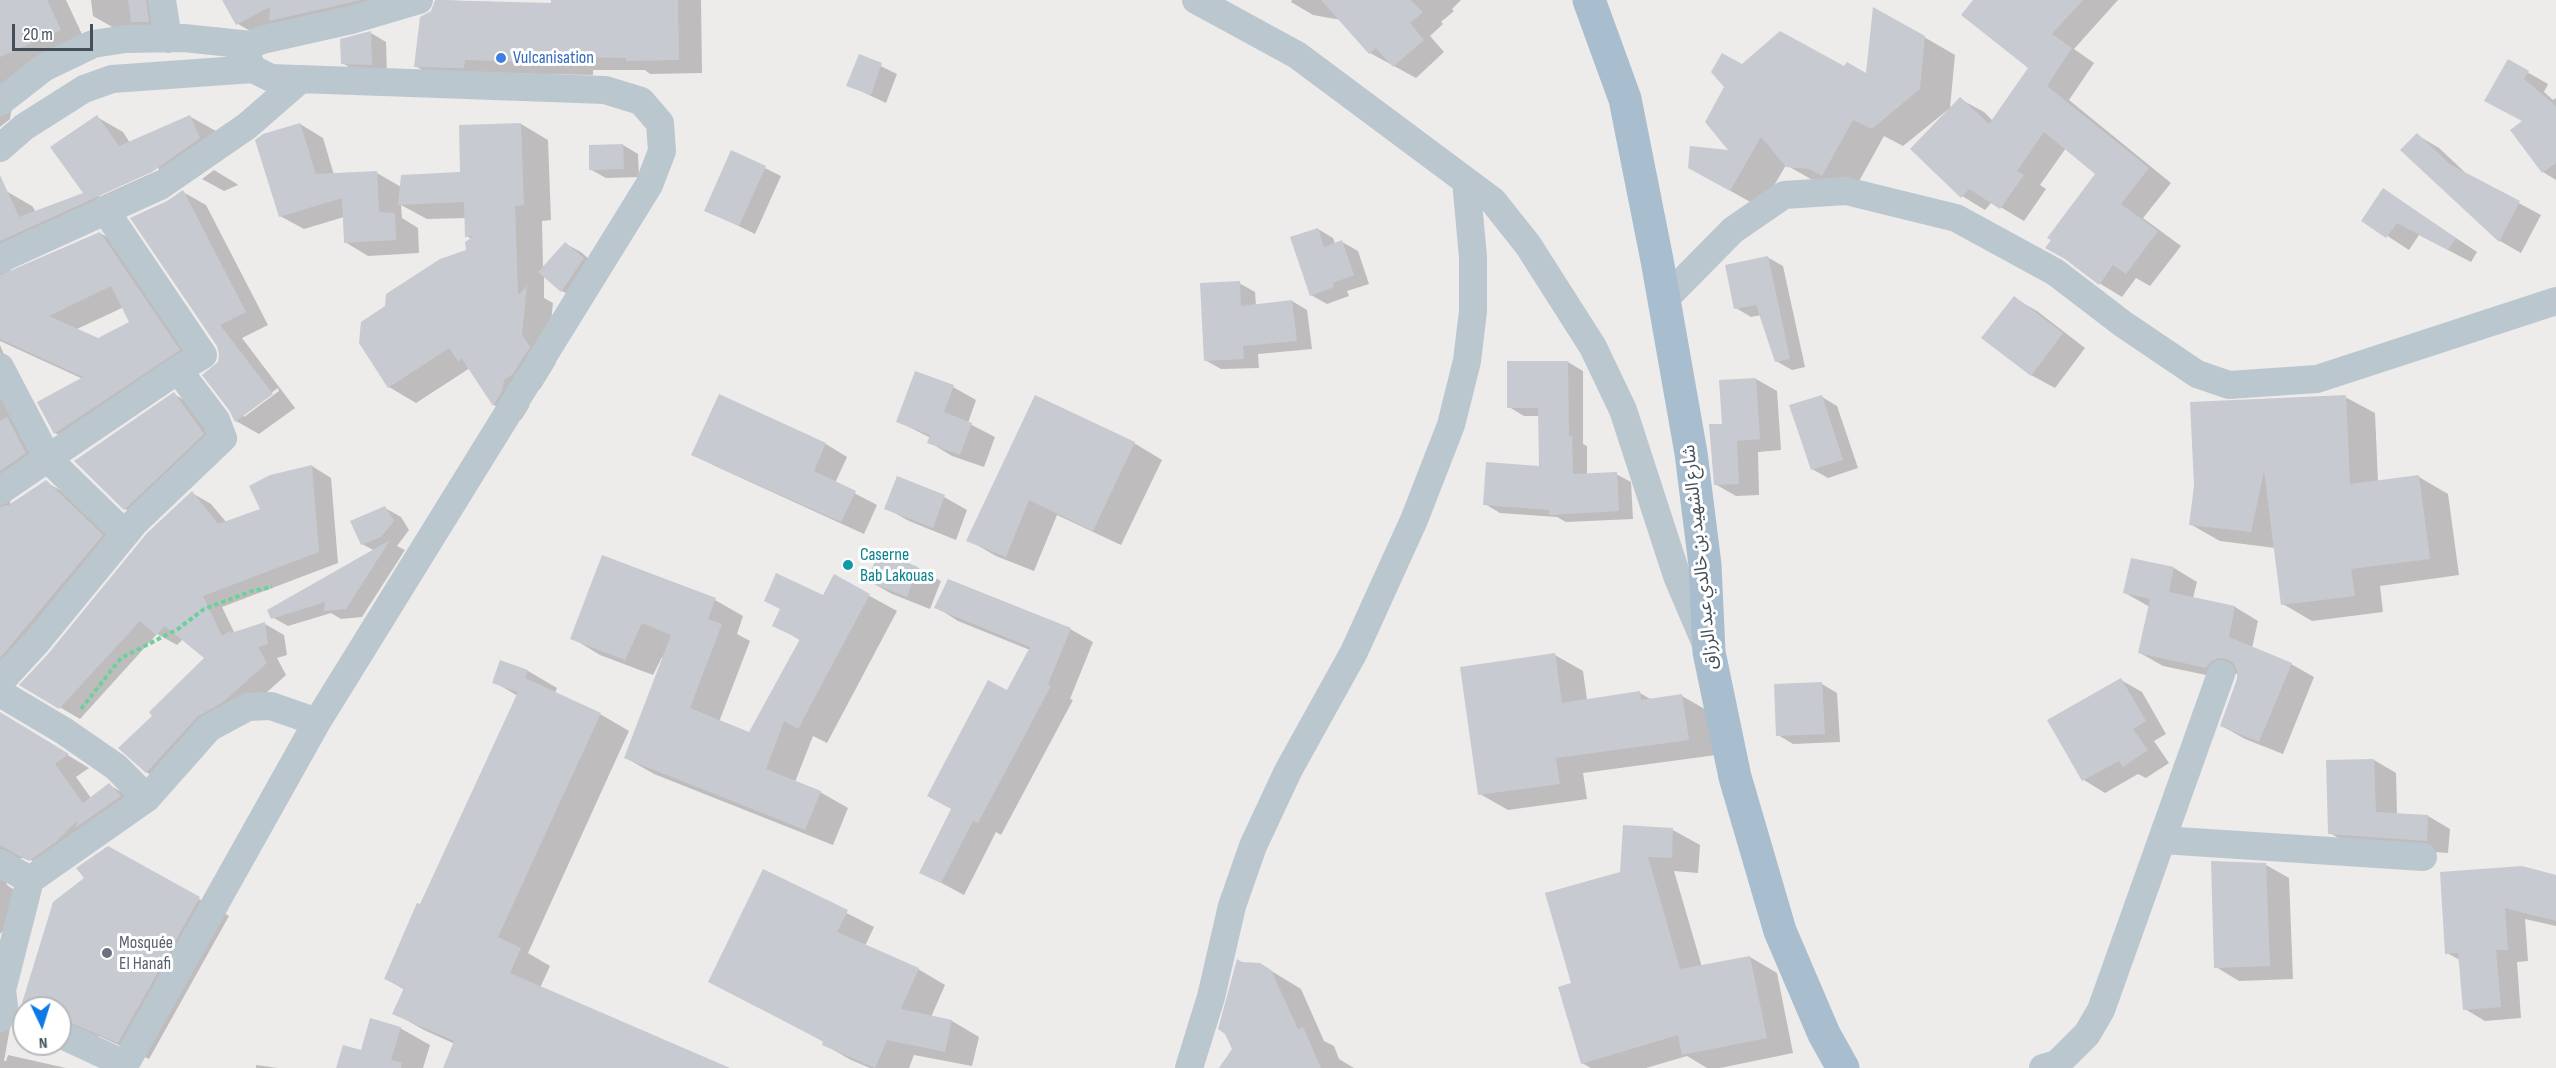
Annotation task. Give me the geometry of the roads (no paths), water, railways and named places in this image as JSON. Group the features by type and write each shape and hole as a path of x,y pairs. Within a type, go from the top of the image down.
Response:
{"main road":[{"name":"شارع الشهيد بن خالدي عبد الرزاق","path":"1589,0 1625,99 1664,300 1691,453 1705,565 1709,652 1735,777 1780,931 1824,1034 1844,1068"}],"street":[{"path":"162,0 168,39"},
{"path":"252,57 262,40 351,20 419,0"},
{"path":"1196,0 1297,55 1493,201 1528,245 1593,347 1623,410 1677,576 1709,652"},
{"path":"0,102 45,67 93,44 125,39 184,38 252,57 271,78 604,90 641,101 660,123 662,151 649,185 317,722 124,1066 72,1040"},
{"path":"0,148 24,128 84,89 112,79 252,57"},
{"path":"0,259 160,186 247,126 301,79"},
{"path":"1189,1068 1211,997 1232,906 1253,846 1288,771 1354,652 1414,520 1451,426 1467,362 1473,311 1473,257 1466,181"},
{"path":"1664,300 1733,230 1784,195 1846,191 1956,218 2055,272 2123,324 2197,374 2229,385 2318,379 2556,301"},
{"path":"0,491 178,370 204,355 105,210"},
{"path":"0,367 48,459 125,534"},
{"path":"0,682 35,644 125,534 223,438 216,420 178,370"},
{"path":"2043,1068 2057,1064 2087,1034 2101,1010 2221,674"},
{"path":"0,693 64,731 116,767 147,798"},
{"path":"9,1014 2,990 30,880 147,798 209,728 248,707 271,706 317,722"},
{"path":"2162,840 2423,858"},
{"path":"0,863 30,880"}],"place":[{"name":"Vulcanisation","path":"501,58"},
{"name":"Caserne Bab Lakouas","path":"848,565"},
{"name":"Mosquée El Hanafi","path":"107,953"}]}
